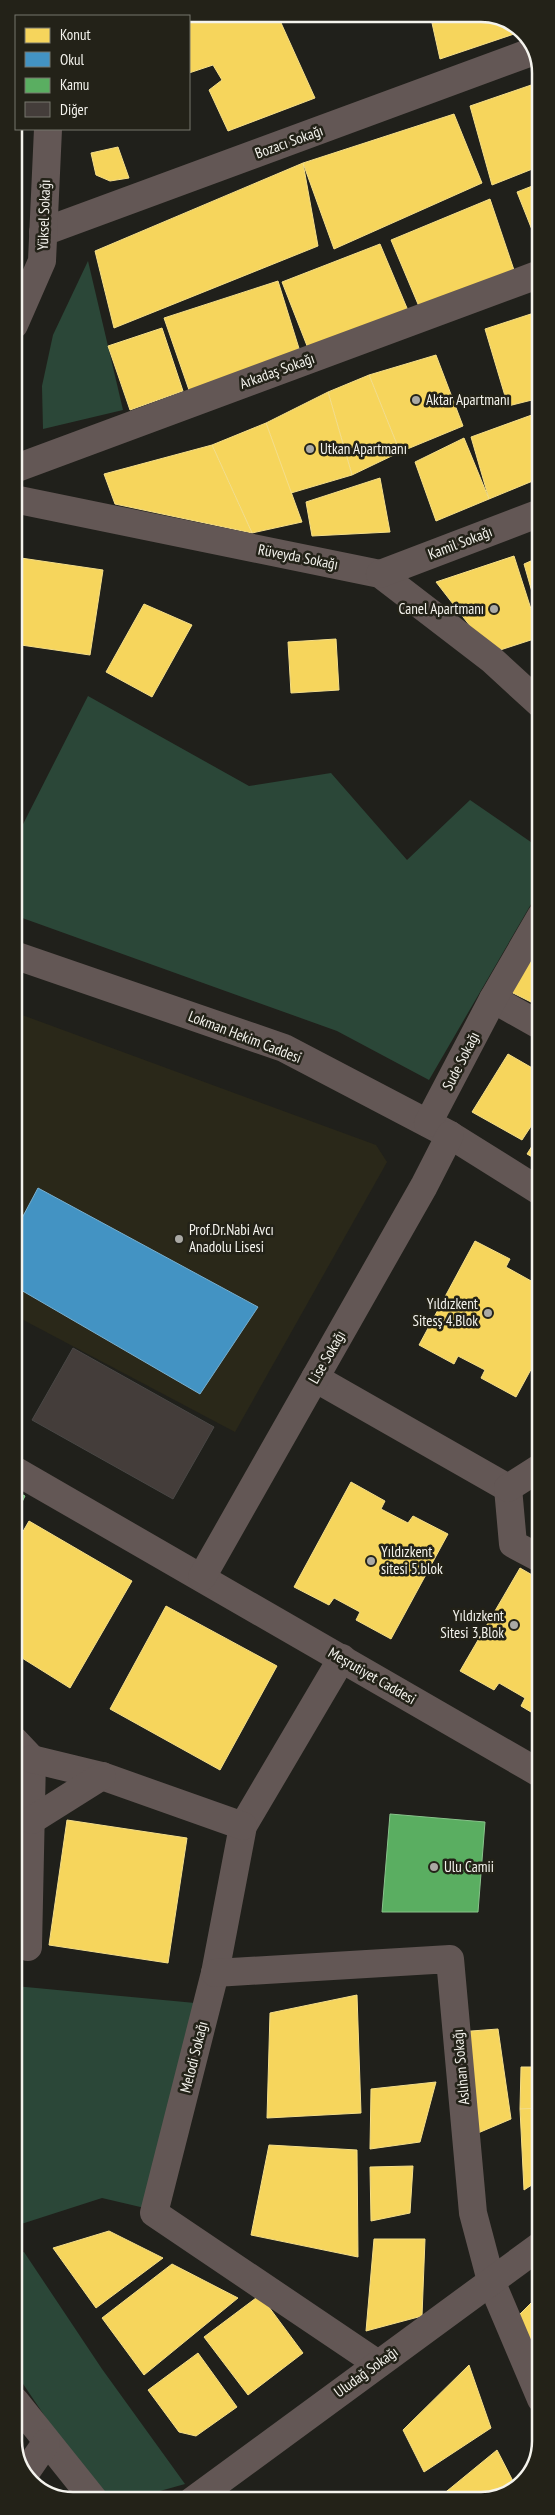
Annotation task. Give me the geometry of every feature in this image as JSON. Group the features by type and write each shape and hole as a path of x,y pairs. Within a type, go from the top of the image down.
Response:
{"street":[{"name":"Bozacı Sokağı","path":"43,232 529,53"},
{"name":"Yüksel Sokağı","path":"22,306 42,261 48,130"},
{"name":"Arkadaş Sokağı","path":"22,466 532,277"},
{"name":"Rüveyda Sokağı","path":"22,501 380,574 492,660 532,697"},
{"name":"Kamil Sokağı","path":"380,574 532,516"},
{"name":"Sude Sokağı","path":"439,1129 493,999 532,930"},
{"name":"Lokman Hekim Caddesi","path":"22,958 284,1048 439,1129 532,1186"},
{"path":"493,999 532,1021"},
{"name":"Lise Sokağı","path":"202,1577 424,1186 439,1129"},
{"path":"315,1378 508,1488"},
{"path":"508,1488 532,1473"},
{"name":"Meşrutiyet Caddesi","path":"22,1475 532,1769"},
{"path":"508,1488 513,1544 532,1554"},
{"name":"Melodi Sokağı","path":"342,1658 243,1826 215,1974 154,2213 378,2364"},
{"path":"28,1947 32,1820 23,1750 243,1826"},
{"path":"32,1820 102,1776"},
{"name":"Aslıhan Sokağı","path":"215,1974 450,1958 473,2213 491,2281 532,2378"},
{"name":"Uludağ Sokağı","path":"204,2492 532,2251"},
{"path":"22,2410 46,2443 87,2492"},
{"path":"29,2467 46,2443"}],"shaded area":[{"name":"Prof.Dr.Nabi Avcı Anadolu Lisesi","path":"22,1015 376,1145 387,1162 235,1432 22,1319"}],"green space":[{"path":"88,261 123,410 43,429 42,386 53,335"},
{"path":"88,696 249,786 331,773 407,860 470,800 532,843 532,903 429,1080 337,1031 22,918 22,826"},
{"path":"22,1987 195,2003 149,2209 102,2198 22,2224"},
{"path":"22,2252 24,2252 102,2369 185,2484 156,2492 100,2492 67,2449 22,2382"}],"building: Konut":[{"path":"190,22 281,23 315,98 228,131 209,90 222,80 213,65 190,73"},
{"path":"432,23 495,24 514,34 440,59"},
{"path":"532,85 532,169 492,185 470,106"},
{"path":"454,114 482,183 334,249 303,163"},
{"path":"118,147 129,178 110,181 96,175 91,153"},
{"path":"303,163 318,246 114,328 95,251"},
{"path":"532,186 532,230 517,192"},
{"path":"490,199 515,273 423,316 391,240"},
{"path":"380,244 412,320 311,356 282,282"},
{"path":"278,281 302,358 189,390 164,318"},
{"path":"532,314 532,400 508,406 485,329"},
{"path":"162,328 183,391 130,410 108,346"},
{"name":"Aktar Apartmanı","path":"436,355 463,426 400,452 369,375"},
{"path":"369,375 400,452 352,475 328,392"},
{"name":"Utkan Apartmanı","path":"328,392 352,475 291,493 266,423"},
{"path":"532,415 532,481 489,499 471,437"},
{"path":"266,423 302,522 252,533 212,445"},
{"path":"464,438 489,499 436,521 415,462"},
{"path":"212,445 252,533 115,504 104,474"},
{"path":"380,478 390,532 312,536 306,502"},
{"name":"Canel Apartmanı","path":"514,556 532,612 532,640 491,653 436,582"},
{"path":"22,558 103,570 90,655 22,645"},
{"path":"532,560 532,592 524,564"},
{"path":"144,604 192,625 152,697 106,672"},
{"path":"336,639 339,690 291,693 288,642"},
{"path":"530,955 532,956 532,1002 511,992"},
{"path":"508,1054 532,1068 532,1125 522,1140 472,1112"},
{"path":"532,1146 532,1157 527,1154"},
{"name":"Yıldızkent Sitesş 4.Blok","path":"475,1241 510,1259 506,1267 532,1281 532,1368 516,1397 481,1378 485,1370 458,1356 454,1364 419,1345"},
{"name":"Yıldızkent sitesi 5.blok","path":"351,1482 385,1501 381,1509 408,1523 413,1516 448,1534 391,1639 356,1620 360,1612 334,1598 329,1605 294,1587"},
{"path":"29,1521 132,1581 70,1688 22,1658 22,1533"},
{"name":"Yıldızkent Sitesi 3.Blok","path":"520,1568 532,1575 532,1713 521,1706 525,1698 499,1683 494,1690 460,1671"},
{"path":"166,1606 277,1666 220,1770 110,1709"},
{"path":"67,1820 187,1838 168,1963 49,1945"},
{"path":"357,1995 361,2113 267,2118 270,2013"},
{"path":"498,2029 511,2119 478,2133 458,2032"},
{"path":"521,2067 532,2067 532,2108 520,2109"},
{"path":"436,2082 420,2142 370,2149 371,2089"},
{"path":"532,2108 532,2185 524,2190 520,2109"},
{"path":"269,2145 357,2150 358,2257 251,2235"},
{"path":"413,2166 410,2213 371,2221 370,2167"},
{"path":"109,2231 163,2258 96,2308 53,2248"},
{"path":"374,2239 425,2239 422,2316 366,2331"},
{"path":"172,2264 238,2298 144,2375 102,2318"},
{"path":"260,2295 303,2353 248,2395 204,2337"},
{"path":"532,2302 532,2342 509,2325"},
{"path":"198,2353 237,2407 196,2436 179,2432 148,2390"},
{"path":"469,2365 491,2428 424,2472 403,2430"},
{"path":"497,2450 513,2482 491,2492 446,2492"}],"building: Okul":[{"path":"38,1188 258,1307 200,1394 22,1291 22,1218"}],"building: Kamu":[{"name":"Ulu Camii","path":"390,1814 485,1822 478,1912 382,1912"}],"building: Diğer":[{"path":"73,1348 214,1427 173,1499 32,1420"}],"place":[{"name":"Aktar Apartmanı","path":"416,400"},
{"name":"Utkan Apartmanı","path":"310,449"},
{"name":"Canel Apartmanı","path":"494,609"},
{"name":"Prof.Dr.Nabi Avcı Anadolu Lisesi","path":"179,1239"},
{"name":"Yıldızkent Sitesş 4.Blok","path":"488,1313"},
{"name":"Yıldızkent sitesi 5.blok","path":"371,1561"},
{"name":"Yıldızkent Sitesi 3.Blok","path":"514,1625"},
{"name":"Ulu Camii","path":"434,1867"}]}
